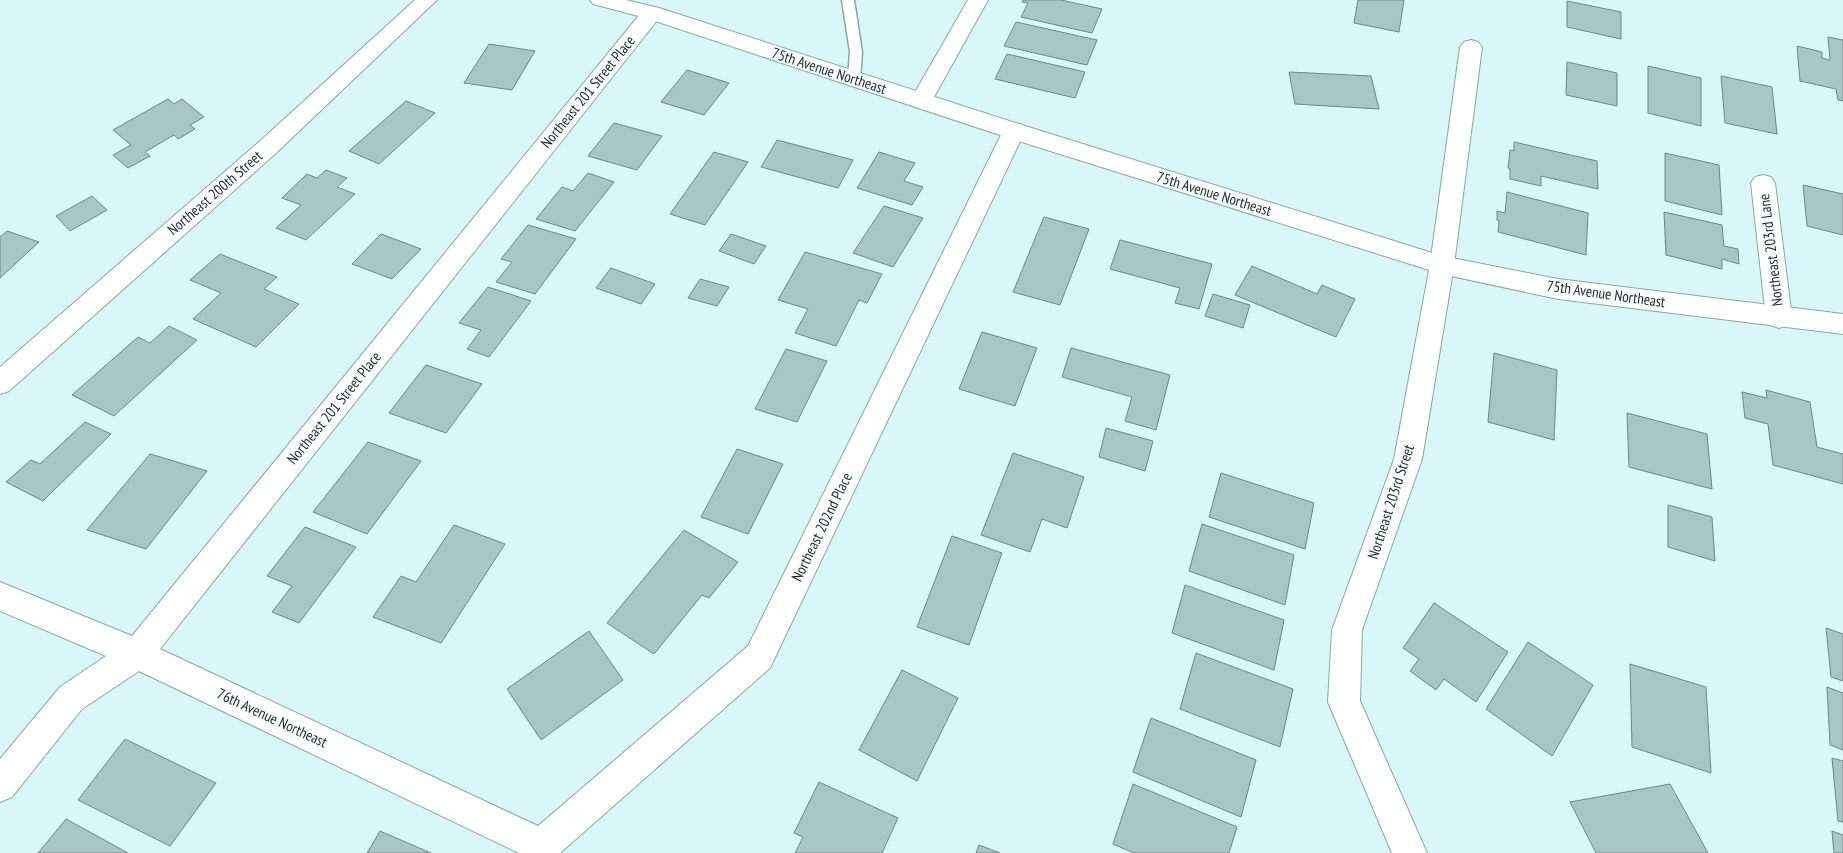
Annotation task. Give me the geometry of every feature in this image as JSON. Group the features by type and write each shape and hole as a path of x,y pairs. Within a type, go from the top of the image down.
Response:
{"street":[{"name":"Northeast 200th Street","path":"0,383 267,148 427,0"},
{"name":"75th Avenue Northeast","path":"600,0 652,13 1014,131 1442,265 1558,289 1779,318 1843,324"},
{"path":"921,101 978,0"},
{"name":"Northeast 201 Street Place","path":"0,785 71,698 137,654 652,13"},
{"name":"Northeast 203rd Street","path":"1410,853 1344,702 1347,630 1408,459 1442,265 1471,47"},
{"name":"Northeast 202nd Place","path":"540,850 759,657 1014,131"},
{"name":"Northeast 203rd Lane","path":"1763,183 1779,318"},
{"name":"76th Avenue Northeast","path":"0,596 137,654 540,850"}],"lane":[{"path":"848,0 856,52 854,79"}],"building":[{"path":"1023,0 1061,0 1102,9 1092,33 1021,17 1028,3 1022,2"},
{"path":"1358,0 1404,0 1399,32 1354,23"},
{"path":"1567,1 1621,12 1621,39 1567,27"},
{"path":"1016,22 1097,40 1087,65 1004,46"},
{"path":"1828,37 1843,40 1843,101 1838,100 1836,89 1800,81 1797,46 1822,52 1822,58 1830,60"},
{"path":"489,44 535,51 512,90 464,83"},
{"path":"1007,54 1085,72 1075,98 995,79"},
{"path":"1567,62 1617,73 1617,106 1566,95"},
{"path":"1648,66 1701,78 1701,126 1648,113"},
{"path":"687,70 729,83 704,115 661,102"},
{"path":"1289,72 1371,76 1379,109 1295,104"},
{"path":"1721,76 1772,87 1777,134 1725,123"},
{"path":"168,99 174,104 182,99 204,117 190,125 195,129 178,139 174,135 145,152 150,156 128,168 113,155 131,145 113,130"},
{"path":"406,101 435,113 379,164 349,151"},
{"path":"614,123 662,136 637,170 588,156"},
{"path":"777,140 853,160 838,188 761,167"},
{"path":"1514,142 1597,161 1598,189 1541,176 1541,186 1510,179 1510,169 1508,168 1510,150 1514,151"},
{"path":"714,152 748,162 705,225 670,214"},
{"path":"879,152 915,163 904,181 923,187 912,205 857,188"},
{"path":"1665,153 1719,165 1722,215 1665,201"},
{"path":"326,170 347,178 337,187 355,194 306,240 276,228 301,205 282,198 307,174 317,178"},
{"path":"588,173 614,182 575,231 536,219 562,187 573,191"},
{"path":"1803,185 1843,194 1843,235 1807,226"},
{"path":"1507,192 1588,213 1586,255 1498,232 1499,221 1497,220 1497,211 1505,213"},
{"path":"92,196 107,210 70,231 56,216"},
{"path":"884,206 923,218 893,267 853,253"},
{"path":"1664,212 1722,225 1724,246 1738,249 1739,264 1722,259 1722,269 1666,255"},
{"path":"1044,217 1089,229 1060,305 1013,292"},
{"path":"528,225 576,239 535,294 496,282 512,262 501,259"},
{"path":"7,231 39,242 0,278 0,237"},
{"path":"381,234 421,249 392,279 352,264"},
{"path":"731,234 766,246 754,264 719,251"},
{"path":"1120,240 1212,264 1199,309 1175,303 1180,288 1110,269"},
{"path":"805,252 882,274 867,303 859,300 836,346 795,333 808,309 778,300"},
{"path":"220,254 277,277 264,289 299,304 256,347 193,319 221,293 190,280"},
{"path":"1252,266 1317,294 1322,285 1355,299 1336,337 1235,295"},
{"path":"611,268 655,284 641,304 596,288"},
{"path":"700,279 729,287 717,306 688,298"},
{"path":"488,287 531,301 489,357 467,349 481,330 459,323"},
{"path":"1213,294 1250,305 1243,328 1205,316"},
{"path":"169,326 197,340 114,416 72,395 138,337 150,343"},
{"path":"982,332 1037,348 1015,406 959,389"},
{"path":"1071,348 1170,375 1156,430 1125,421 1132,397 1062,377"},
{"path":"786,349 827,361 797,422 755,409"},
{"path":"1494,353 1557,370 1554,440 1488,422"},
{"path":"426,365 482,384 446,433 389,413"},
{"path":"1766,390 1810,402 1817,447 1843,454 1843,484 1773,465 1768,424 1745,418 1742,392 1767,398"},
{"path":"1627,413 1707,434 1712,489 1629,467"},
{"path":"85,422 111,434 43,501 6,482 31,460 40,464"},
{"path":"1106,428 1153,441 1145,471 1099,457"},
{"path":"368,442 421,461 367,534 313,512"},
{"path":"737,449 783,464 748,534 701,517"},
{"path":"1013,453 1084,477 1067,528 1042,519 1030,552 981,535"},
{"path":"150,454 207,471 146,549 87,530"},
{"path":"1221,473 1314,503 1305,549 1209,517"},
{"path":"1668,505 1712,517 1715,561 1668,547"},
{"path":"1202,524 1294,555 1285,605 1189,571"},
{"path":"454,525 505,544 441,643 373,617 401,576 416,582"},
{"path":"305,527 356,547 299,623 272,612 292,586 267,576"},
{"path":"684,530 738,562 709,598 702,595 654,654 607,623"},
{"path":"952,536 1002,553 969,645 917,627"},
{"path":"1185,585 1284,620 1274,670 1172,633"},
{"path":"1434,603 1508,652 1476,702 1444,679 1436,690 1410,671 1419,659 1403,648"},
{"path":"1826,628 1843,634 1843,681 1831,677"},
{"path":"589,631 623,680 541,740 507,689"},
{"path":"1528,642 1593,685 1552,756 1486,709"},
{"path":"1196,653 1293,689 1280,747 1180,709"},
{"path":"1630,664 1706,687 1711,773 1632,747"},
{"path":"902,670 958,698 917,781 859,750"},
{"path":"1827,687 1843,693 1843,750 1830,745"},
{"path":"1151,718 1256,760 1241,817 1133,772"},
{"path":"125,739 216,783 170,846 78,800"},
{"path":"1832,758 1843,761 1843,822 1838,821"},
{"path":"819,782 898,818 882,853 795,853 803,837 794,833"},
{"path":"1133,784 1237,827 1229,853 1134,853 1113,844"},
{"path":"1670,784 1708,853 1596,853 1570,802"},
{"path":"66,819 128,853 38,853"},
{"path":"380,831 431,853 367,853"},
{"path":"1832,831 1843,835 1843,853 1834,853"},
{"path":"979,845 1000,853 976,853"}]}
